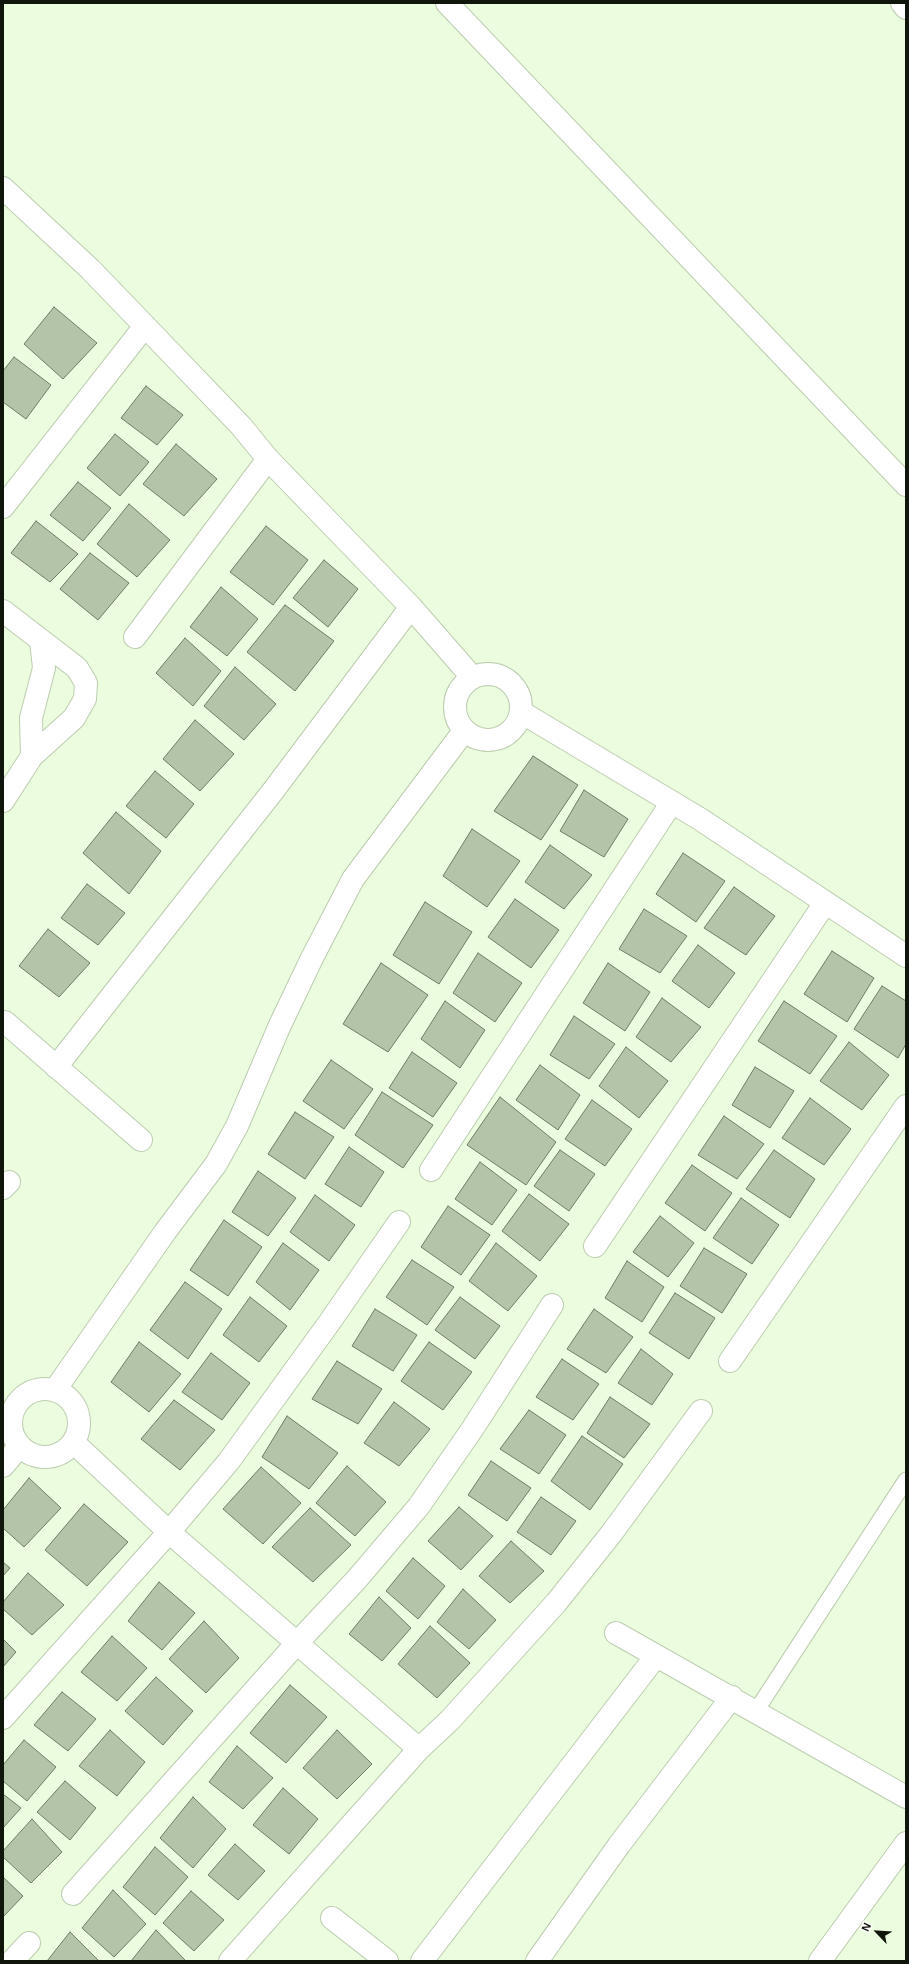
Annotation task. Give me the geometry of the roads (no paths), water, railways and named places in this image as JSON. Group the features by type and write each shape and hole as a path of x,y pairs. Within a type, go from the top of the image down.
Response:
{"street":[{"path":"447,3 906,484"},
{"path":"902,3 906,8"},
{"path":"5,194 90,269 241,426 268,459 411,607 472,677"},
{"path":"3,507 145,326"},
{"path":"135,637 268,459"},
{"path":"56,1067 273,791 411,607"},
{"path":"3,611 77,668 86,684 85,699 74,718 32,756 3,802"},
{"path":"32,756 31,718 44,668 41,641"},
{"path":"482,673 493,674 507,680 518,691 521,701 521,712 518,722 512,731 493,740 482,740 472,737 464,731 458,722 454,706 460,688 472,677 482,673"},
{"path":"521,712 700,819 906,956"},
{"path":"55,1390 165,1232 216,1164 237,1126 296,992 353,879 464,731"},
{"path":"431,1170 672,802"},
{"path":"595,1246 825,903"},
{"path":"5,1022 141,1140"},
{"path":"730,1360 906,1106"},
{"path":"3,1718 169,1532 234,1455 329,1323 399,1222"},
{"path":"73,1894 297,1642 357,1579 419,1506 481,1416 552,1305"},
{"path":"41,1389 55,1390 69,1398 78,1411 79,1427 74,1442 62,1453 48,1457 33,1455 20,1446 13,1433 11,1418 16,1404 27,1394 41,1389"},
{"path":"230,1961 419,1749 450,1720 556,1603 611,1534 701,1411"},
{"path":"74,1442 169,1532 419,1749"},
{"path":"3,1466 20,1446"},
{"path":"616,1633 732,1697 906,1797"},
{"path":"422,1961 656,1656"},
{"path":"537,1961 619,1845 732,1697"},
{"path":"820,1961 906,1843"},
{"path":"332,1918 387,1961"},
{"path":"12,1961 29,1943"}],"lane":[{"path":"756,1711 906,1480"}]}
